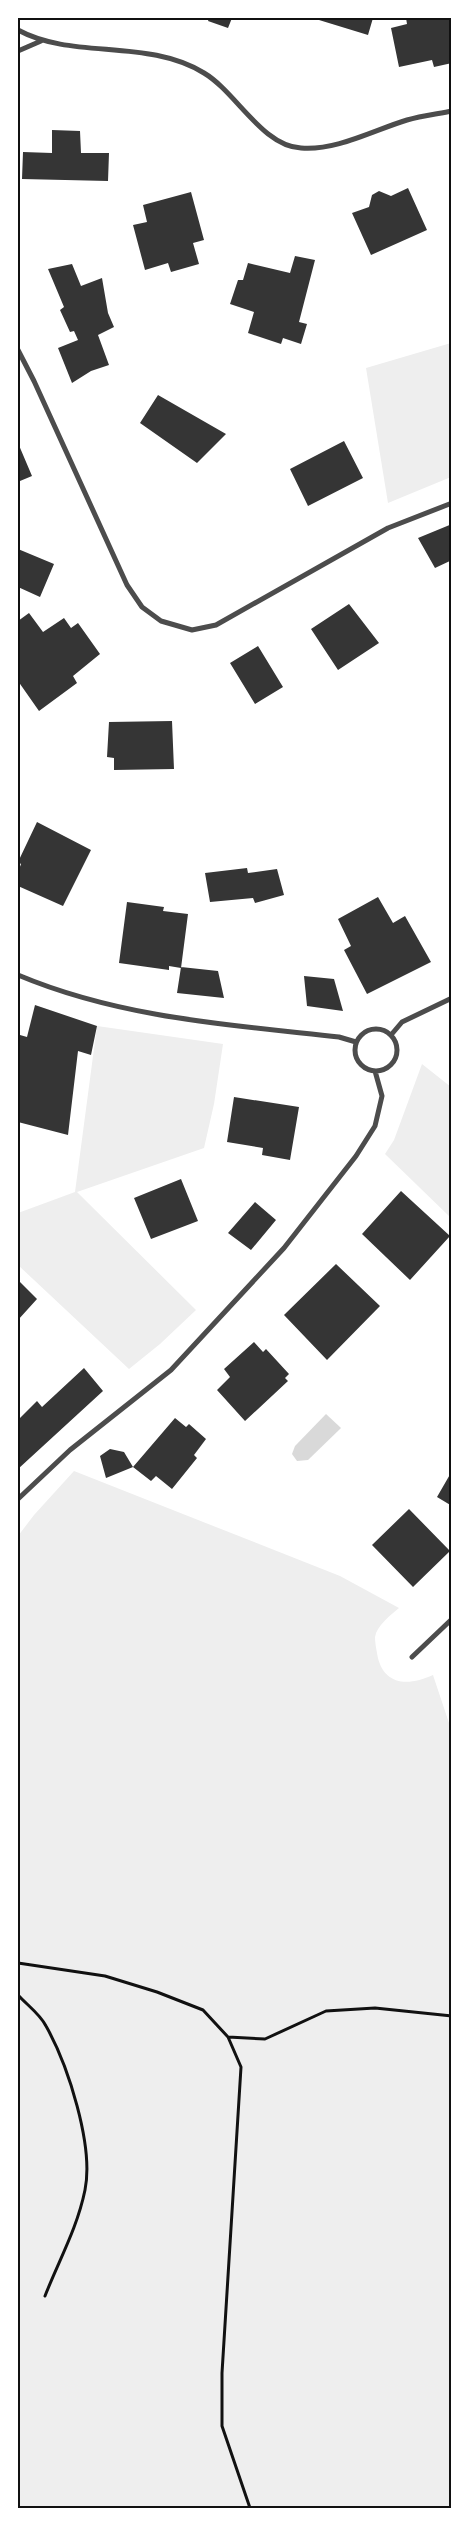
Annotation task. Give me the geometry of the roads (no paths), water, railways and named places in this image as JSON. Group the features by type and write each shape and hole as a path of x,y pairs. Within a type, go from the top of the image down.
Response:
{"street":[{"path":"18,30 41,41 136,51 173,58 205,73 235,99 259,125 279,141 300,148 342,142 409,119 452,111"},
{"path":"18,51 41,41"},
{"path":"18,350 38,388 127,585 142,607 161,621 192,630 216,625 388,528 452,503"},
{"path":"18,976 54,991 106,1005 165,1017 339,1038 356,1042"},
{"path":"391,1035 402,1022 452,998"},
{"path":"372,1029 382,1030 391,1035 397,1048 393,1062 382,1070 368,1069 356,1058 356,1042 362,1034 372,1029"},
{"path":"18,1499 70,1450 171,1370 284,1248 356,1156 375,1126 382,1096 375,1071"},
{"path":"412,1657 452,1619"}]}
